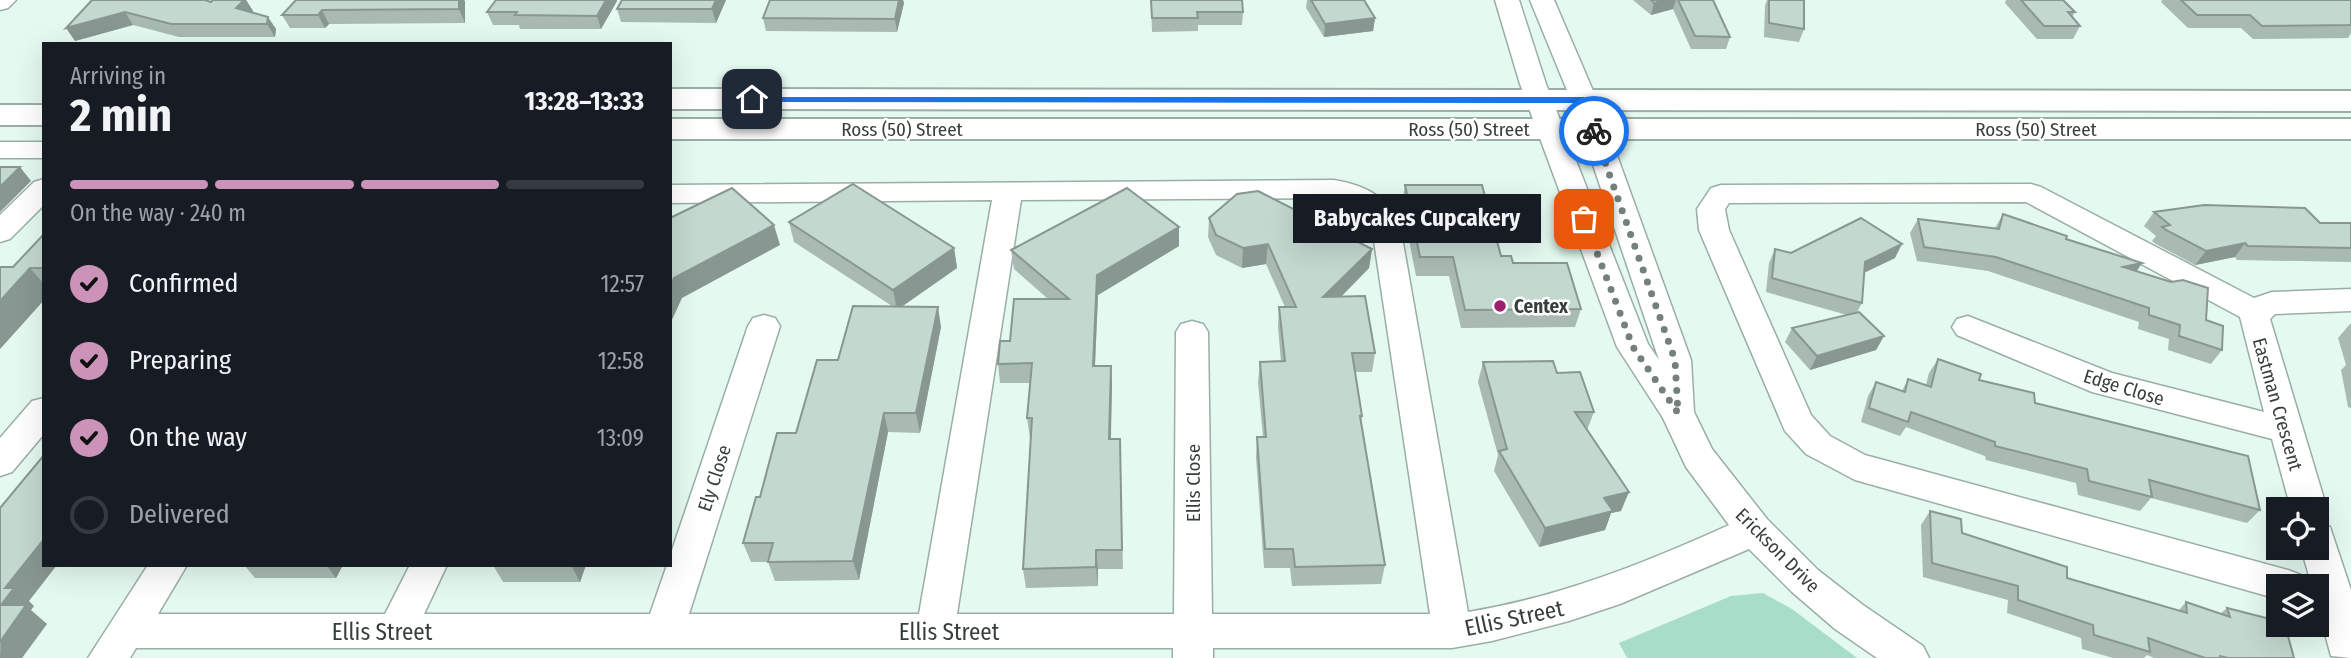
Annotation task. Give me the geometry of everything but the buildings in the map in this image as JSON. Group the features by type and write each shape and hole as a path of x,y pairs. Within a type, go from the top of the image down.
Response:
{"main road":[{"name":"Ross (50) Street","path":"672,99 1544,115"},
{"name":"Ross (50) Street","path":"672,129 2351,101"},
{"path":"0,115 42,115"},
{"name":"Ross (50) Street","path":"1589,115 2351,129"}],"street":[{"name":"Erickson Drive","path":"1507,0 1544,115 1633,347 1678,413 1698,457 1754,530 1805,581 1849,617 1909,658"},
{"name":"Erickson Drive","path":"1542,0 1589,115 1675,360 1678,413"},
{"path":"0,150 42,150"},
{"path":"672,194 1334,189 1356,192 1372,203 1385,220 1452,631"},
{"path":"0,232 42,190"},
{"path":"935,632 1008,191"},
{"path":"2256,312 2031,193 1721,194 1711,209 1714,230 1797,422 1818,446 1855,466 2266,580"},
{"name":"Eastman Crescent","path":"2305,497 2255,327 2256,312 2272,303 2283,301 2351,300"},
{"name":"Ely Close","path":"664,631 764,326"},
{"name":"Edge Close","path":"1968,327 2104,383 2285,430"},
{"name":"Ellis Close","path":"1192,332 1193,645"},
{"path":"0,463 42,412"},
{"name":"Ellis Street","path":"116,645 396,632 664,631 935,632 1193,645 1452,631 1494,626 1574,606 1754,530"},
{"path":"2323,560 2351,656"},
{"path":"116,645 168,567"},
{"path":"396,632 428,567"}],"green space":[{"path":"1763,593 1792,609 1857,658 1627,658 1619,643 1731,596"}],"way so far":[{"path":"1584,219 1633,347 1678,413 1675,360 1594,131"}],"place":[{"name":"Babycakes Cupcakery","path":"1584,219"},
{"name":"Centex","path":"1500,306"}],"route":[{"path":"752,99 1584,100 1594,131"}]}
